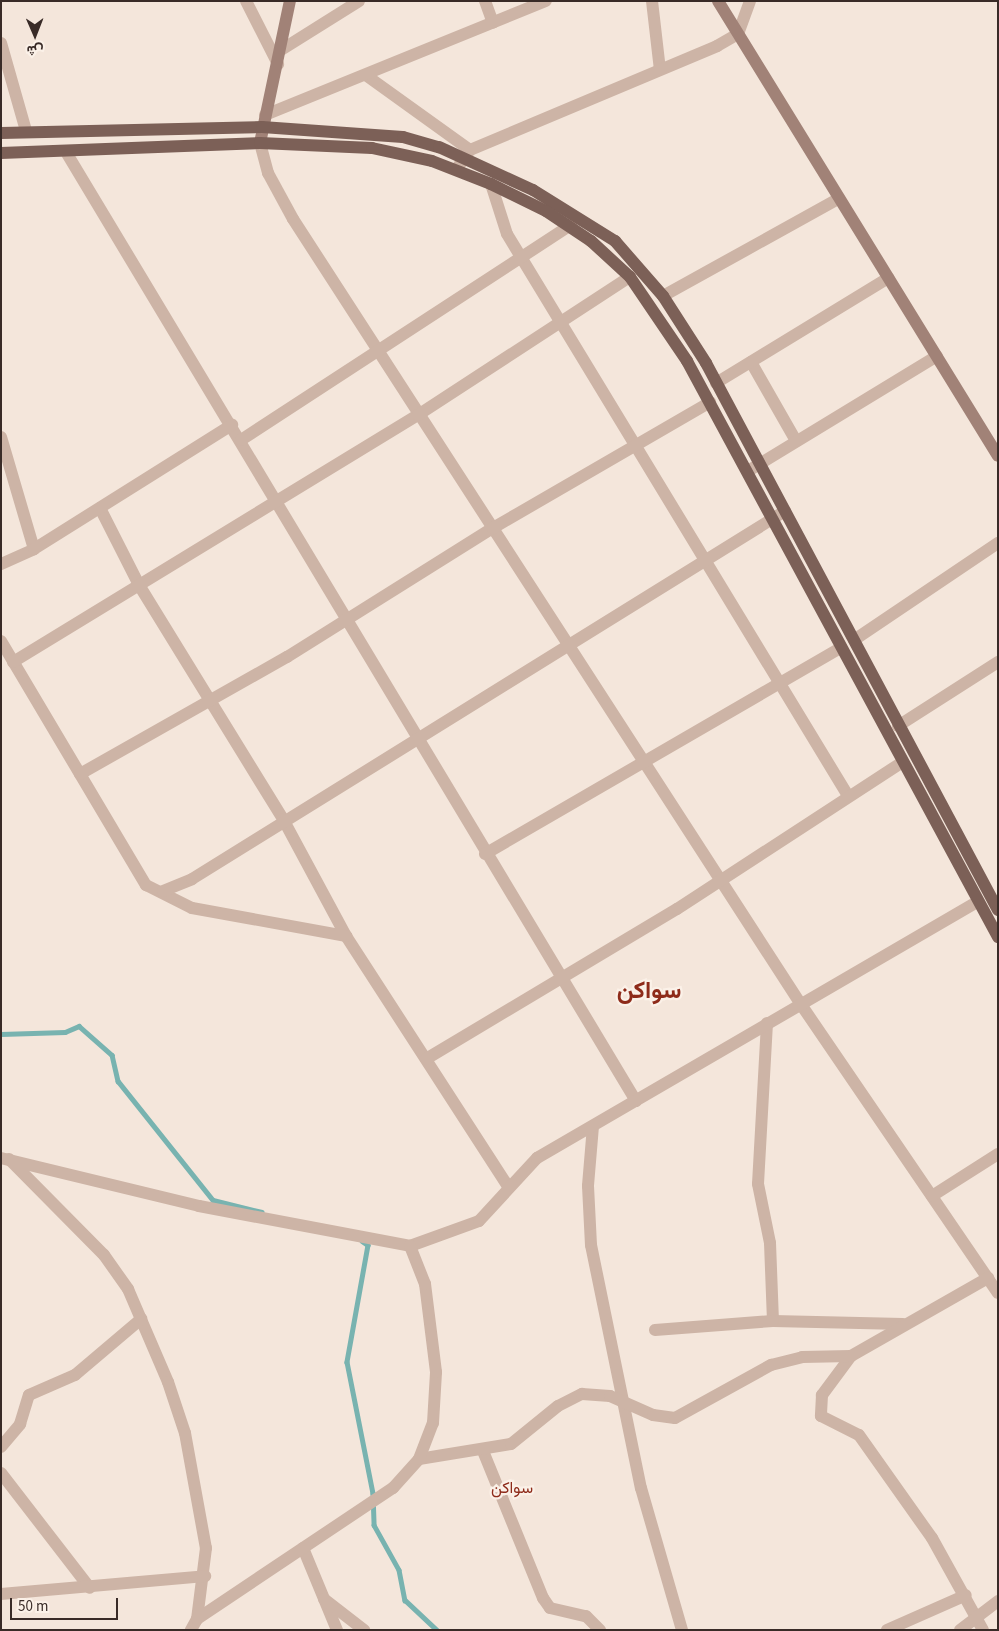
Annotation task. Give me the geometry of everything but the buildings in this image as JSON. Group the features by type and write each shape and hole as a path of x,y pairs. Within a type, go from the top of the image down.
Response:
{"main road":[{"path":"1,132 264,121 403,137 468,154 583,218 615,241 663,296 716,383 760,462 898,726 993,892 998,910"},
{"path":"1,154 260,143 372,148 456,170 491,184 571,225 630,277 710,402 901,763 976,902 998,937"}],"street":[{"path":"246,1 278,64"},
{"path":"290,1 260,143 268,173 293,219 800,1003 998,1293"},
{"path":"280,50 359,1"},
{"path":"485,1 493,23"},
{"path":"264,121 546,1"},
{"path":"652,1 660,70"},
{"path":"718,1 838,199 998,456"},
{"path":"456,170 468,154 738,34 750,1"},
{"path":"1,43 26,131"},
{"path":"368,76 468,154"},
{"path":"66,152 164,321 232,424 348,616 485,854 636,1100"},
{"path":"491,184 502,222 521,257 561,320 702,562 847,794"},
{"path":"663,296 838,199"},
{"path":"241,440 571,225"},
{"path":"13,662 277,499 418,415 561,320 630,277"},
{"path":"716,383 888,278"},
{"path":"748,471 937,356"},
{"path":"751,362 796,441"},
{"path":"80,774 206,701 493,528 710,402"},
{"path":"1,564 34,549 232,424"},
{"path":"1,438 34,549"},
{"path":"100,508 139,584 206,701 283,819 346,936 508,1186"},
{"path":"163,891 178,887 283,819 418,739 785,511"},
{"path":"854,640 998,543"},
{"path":"1,641 80,774 130,864 146,885 163,891 192,908 346,936"},
{"path":"485,854 644,760 841,648"},
{"path":"898,726 998,662"},
{"path":"426,1059 562,980 847,794 901,763"},
{"path":"4,1157 199,1206 410,1246 479,1221 508,1186 537,1158 993,892"},
{"path":"767,1023 758,1123 758,1184 770,1243 773,1321"},
{"path":"593,1126 588,1186 591,1245 615,1346 621,1399 640,1488 682,1630"},
{"path":"932,1196 998,1154"},
{"path":"4,1157 104,1255 141,1319 185,1432 201,1502 204,1576 194,1625"},
{"path":"194,1625 303,1548 393,1488 419,1459 433,1423 436,1372 427,1293 410,1246"},
{"path":"983,1630 966,1595 859,1435 821,1416 822,1395 851,1356 904,1324 988,1278"},
{"path":"1,1447 20,1424 29,1395 75,1376 141,1319"},
{"path":"656,1330 773,1321 904,1324"},
{"path":"419,1459 483,1452 511,1444 558,1406 582,1394 621,1399 653,1415 674,1418 770,1364 802,1357 851,1356"},
{"path":"483,1452 543,1598 550,1608 586,1616 600,1630"},
{"path":"1,1473 90,1588"},
{"path":"303,1548 336,1630"},
{"path":"1,1594 90,1588 204,1576"},
{"path":"887,1630 966,1595"},
{"path":"324,1599 364,1630"},
{"path":"960,1630 998,1601"}],"waterway":[{"path":"1,1034 65,1032 79,1026 112,1055 118,1081 213,1200 262,1212"},
{"path":"362,1241 368,1245 347,1362 373,1493 374,1525 399,1570 405,1600 437,1630"}],"district":[{"name":"سواكن","path":"649,991"},
{"name":"سواكن","path":"512,1488"}]}
